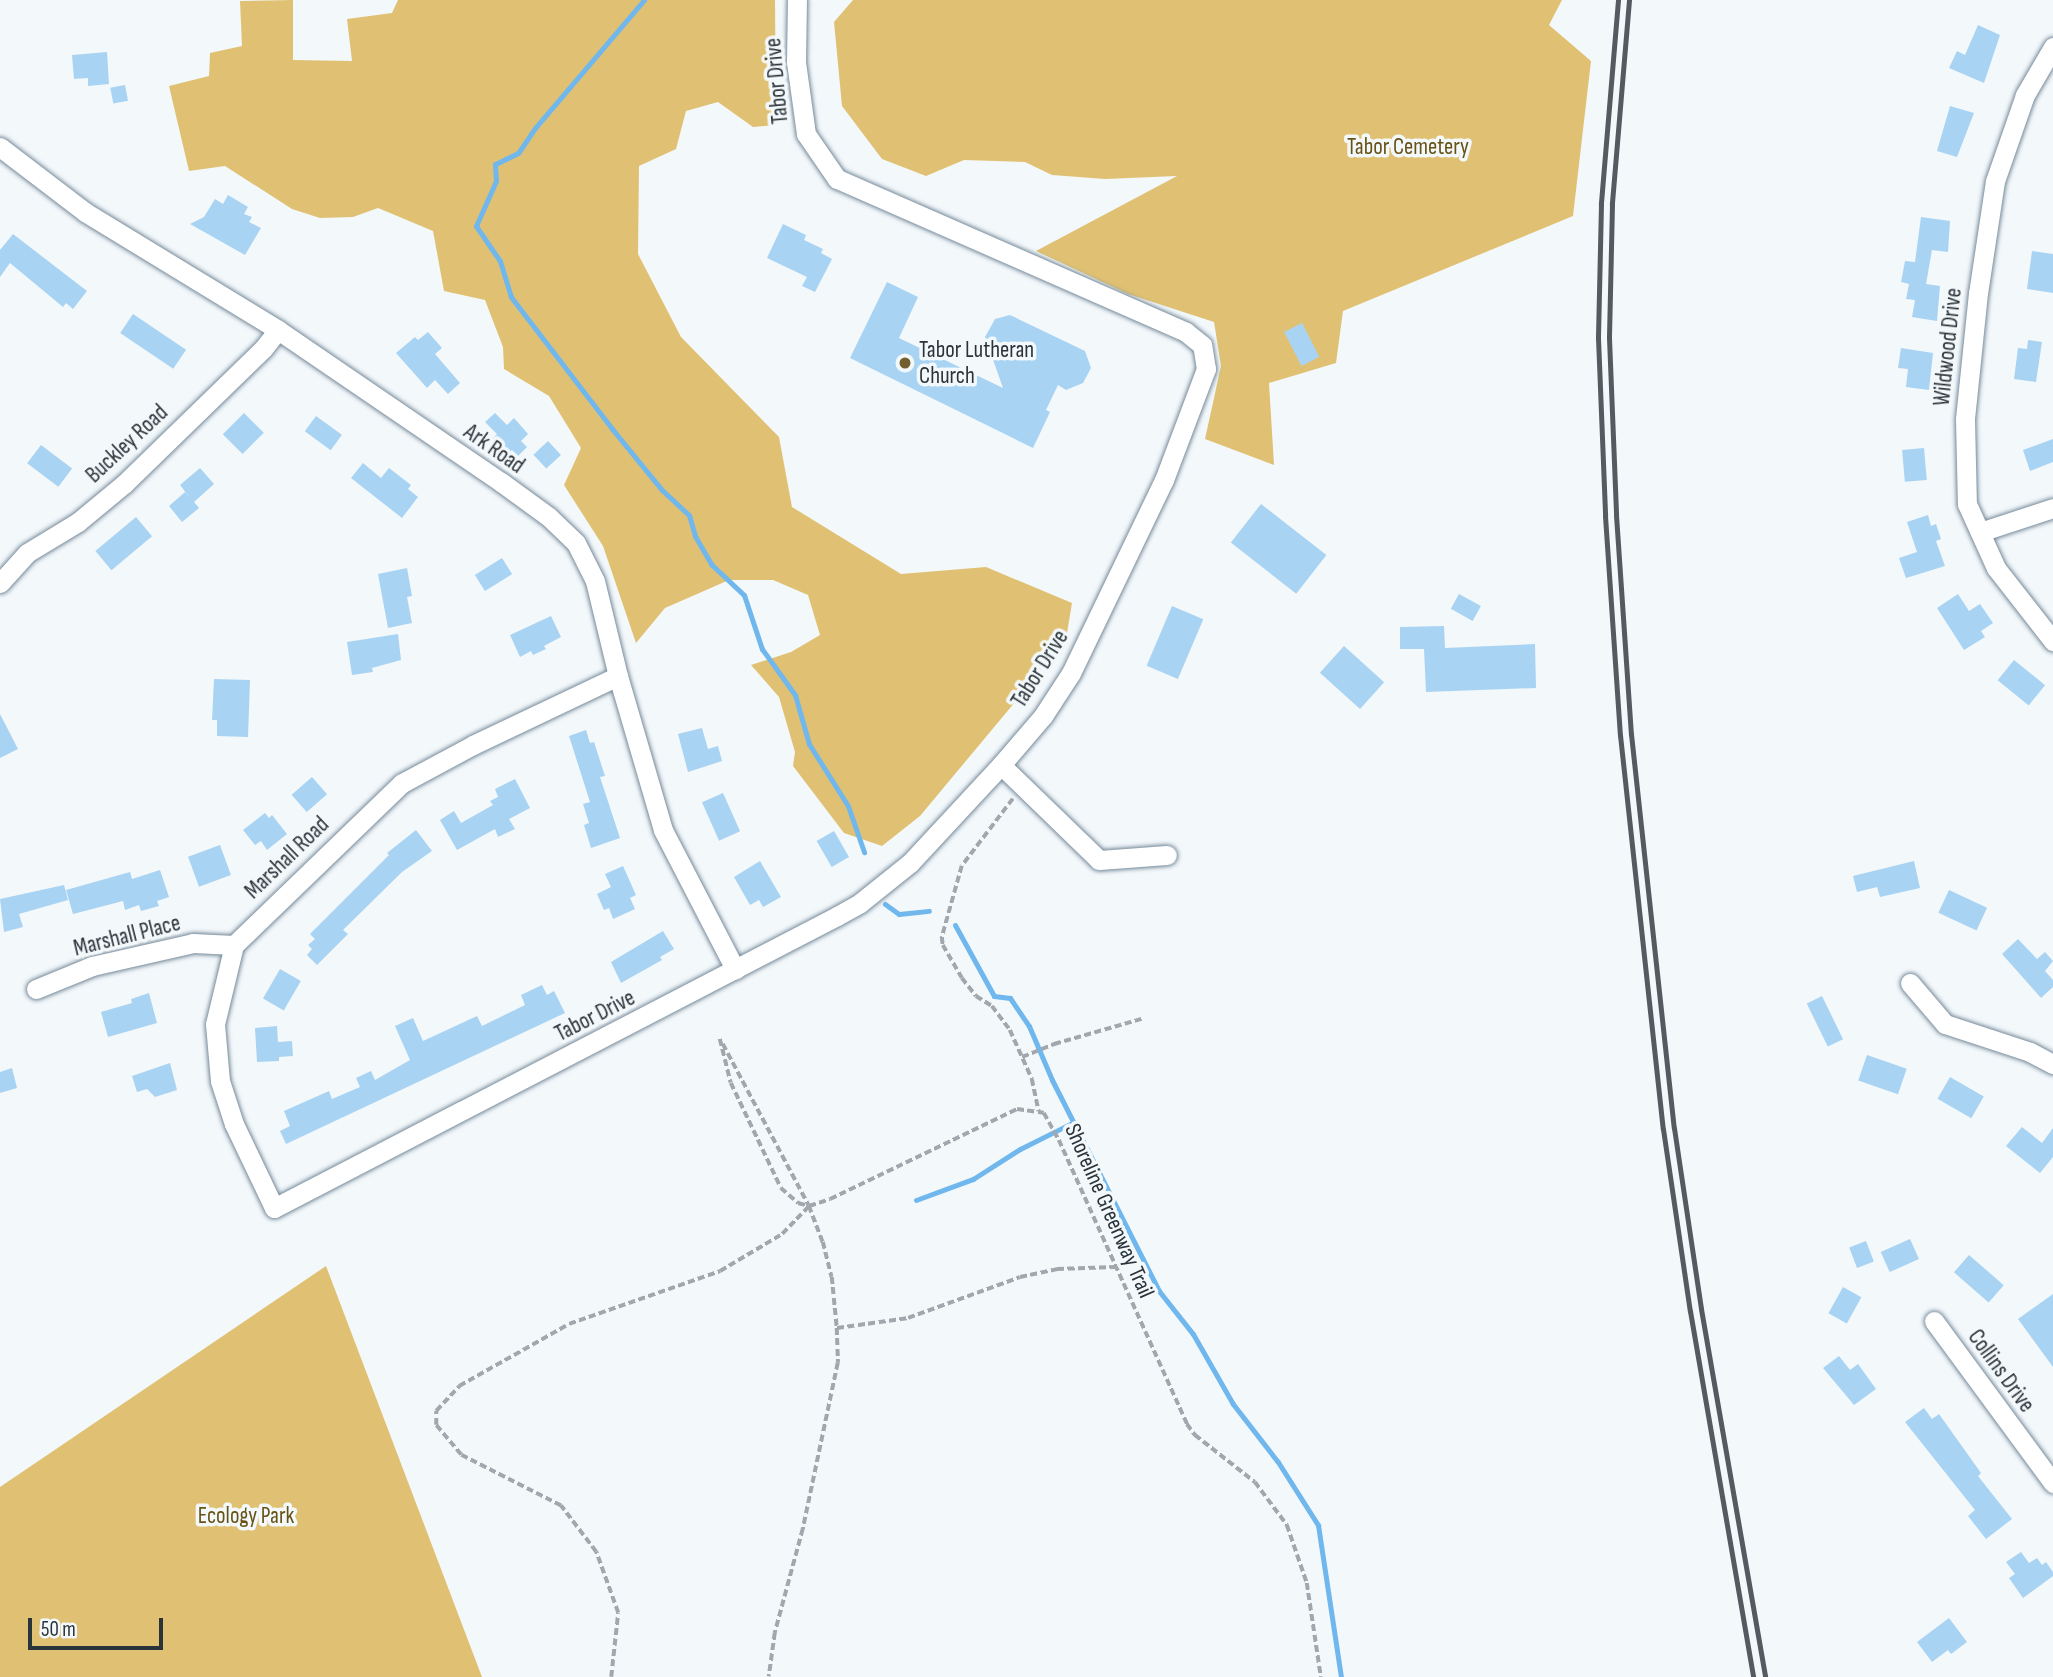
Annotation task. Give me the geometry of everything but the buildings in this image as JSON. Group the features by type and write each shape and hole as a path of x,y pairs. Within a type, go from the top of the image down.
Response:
{"street":[{"name":"Tabor Drive","path":"234,945 215,1024 220,1081 233,1124 274,1208 860,903 910,863 1001,765 1043,716 1071,673 1164,480 1206,369 1202,345 1186,332 837,179 806,135 796,62 797,0"},
{"name":"Wildwood Drive","path":"2053,47 2025,96 1993,194 1965,419 1966,504 1996,568 2053,641"},
{"name":"Ark Road","path":"0,147 85,212 278,330 500,482 568,534 576,543 595,581 618,676 663,830 735,969"},
{"name":"Buckley Road","path":"0,583 27,553 78,522 124,484 263,349 278,330"},
{"path":"1980,532 2053,508"},
{"name":"Marshall Road","path":"234,945 402,783 473,745 618,676"},
{"path":"1001,765 1099,860 1167,855"},
{"name":"Marshall Place","path":"36,989 92,967 193,943 234,945"},
{"path":"1910,983 1945,1024 2030,1052 2053,1064"},
{"name":"Collins Drive","path":"1934,1321 2053,1483"}],"path":[{"path":"1024,786 962,866 942,937 962,978 976,996 992,1006 1010,1030 1032,1079 1041,1112"},
{"path":"1022,1057 1054,1044 1141,1019"},
{"path":"769,1677 775,1633 803,1529 838,1363 837,1328 832,1277 809,1206 720,1039 731,1083 781,1188 798,1203 809,1206"},
{"name":"Shoreline Greenway Trail","path":"809,1206 830,1199 1004,1114 1017,1109 1041,1112 1059,1140 1186,1424 1195,1435 1255,1482 1287,1525 1307,1583 1321,1677"},
{"path":"611,1677 618,1612 596,1552 561,1506 461,1455 436,1425 436,1411 459,1386 569,1324 720,1271 782,1234 809,1206"},
{"path":"837,1328 908,1318 1020,1277 1058,1269 1115,1267"}],"green space":[{"path":"293,0 293,60 352,61 347,19 392,13 398,0 775,0 776,125 753,127 718,102 686,111 676,149 639,166 638,254 681,337 779,437 792,507 901,574 986,567 1072,603 1067,633 1020,696 920,816 882,846 844,833 793,766 795,752 779,697 751,665 791,652 820,635 808,595 773,580 729,580 665,608 636,643 603,546 564,485 581,448 549,396 504,369 503,347 485,300 444,291 433,231 378,208 353,217 320,218 292,209 225,166 189,171 169,86 209,76 210,53 242,46 240,1"},
{"name":"Tabor Cemetery","path":"853,0 1562,0 1549,25 1591,61 1573,216 1343,311 1336,363 1269,383 1274,465 1205,439 1221,366 1214,322 1128,294 1036,251 1177,176 1105,179 1052,175 1025,162 964,160 926,176 882,159 842,106 834,22"},
{"name":"Ecology Park","path":"326,1266 482,1677 0,1677 0,1487"}],"waterway":[{"path":"644,0 535,128 518,153 495,164 496,181 476,226 500,261 511,297 613,430 662,490 689,515 695,536 712,565 744,595 762,649 795,695 809,744 848,806 864,852"},
{"path":"885,904 899,914 929,911"},
{"path":"955,925 994,996 1010,998 1029,1026 1052,1080 1159,1291 1193,1334 1233,1404 1278,1462 1318,1525 1341,1677"},
{"path":"916,1200 973,1179 1020,1149 1074,1122"}],"railway":[{"path":"1618,0 1601,204 1598,338 1605,516 1620,735 1663,1129 1690,1311 1753,1677"},
{"path":"1629,0 1612,204 1609,338 1616,515 1631,734 1674,1128 1701,1309 1765,1677"}],"place":[{"name":"Tabor Lutheran Church","path":"905,363"}]}
